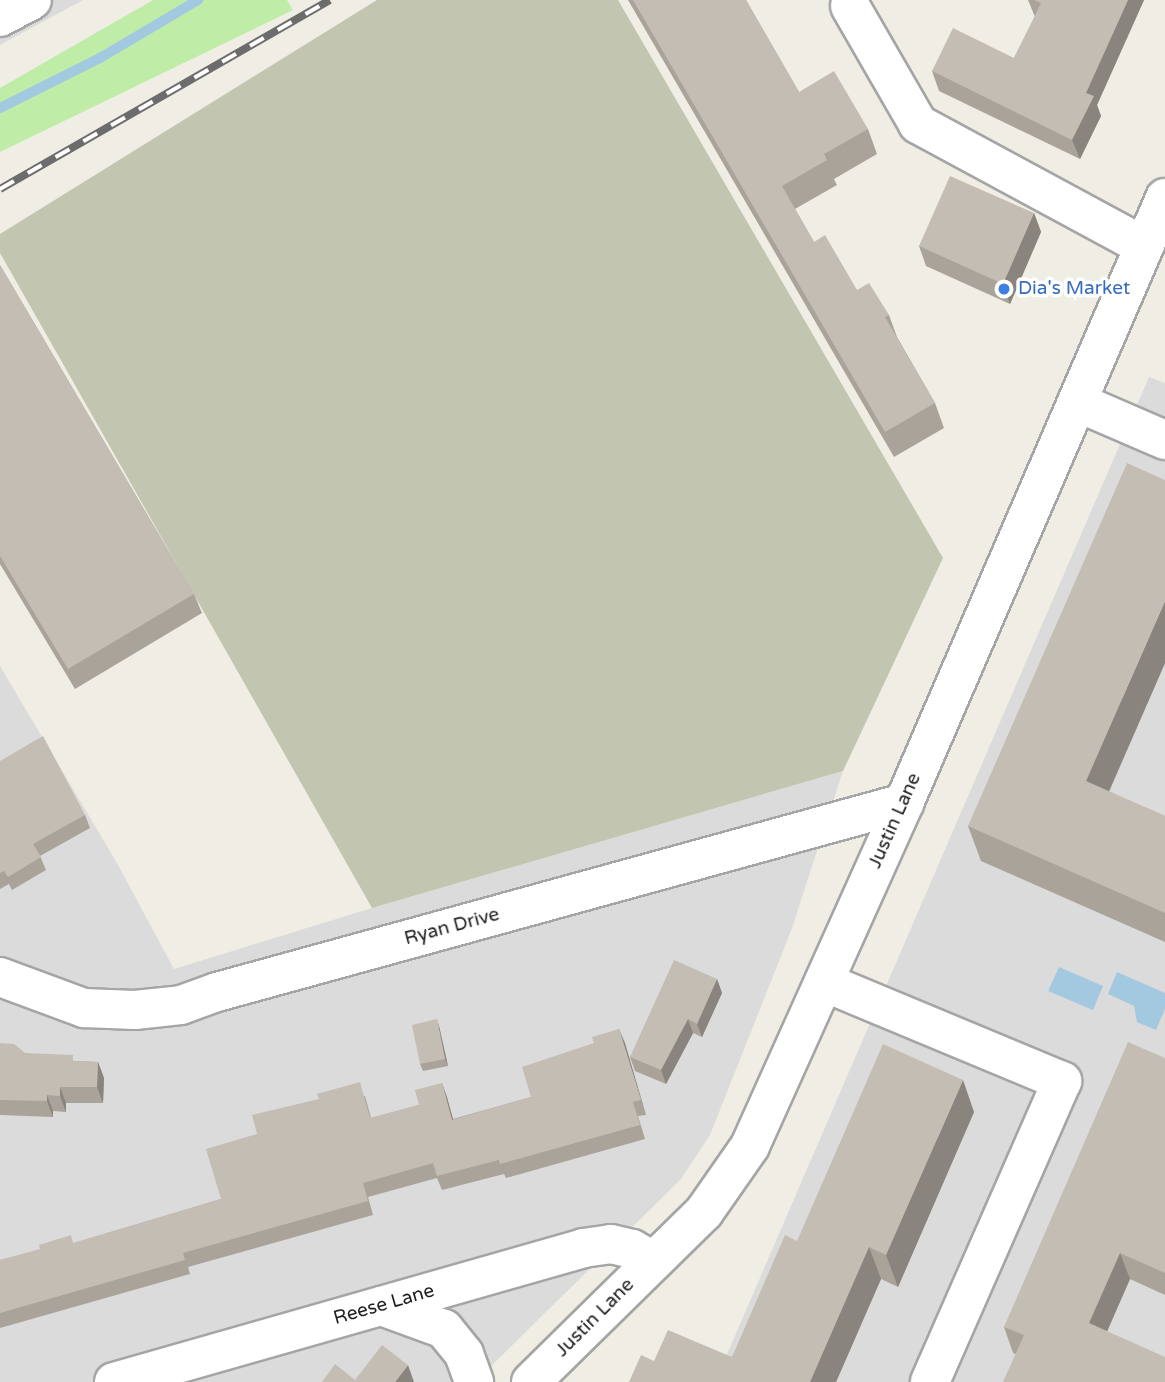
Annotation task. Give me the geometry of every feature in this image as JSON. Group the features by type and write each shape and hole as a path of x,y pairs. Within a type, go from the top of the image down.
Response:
{"street":[{"path":"0,17 32,0"},
{"path":"850,6 918,124 1144,246"},
{"name":"Justin Lane","path":"531,1382 704,1212 750,1146 904,803 1165,198"},
{"path":"1077,402 1165,440"},
{"name":"Ryan Drive","path":"0,977 84,1008 135,1010 181,1005 230,989 904,803"},
{"path":"824,982 1062,1081 930,1382"},
{"name":"Reese Lane","path":"114,1382 583,1248 611,1244 632,1249 654,1261"},
{"path":"381,1306 444,1329 464,1354 474,1382"}],"shaded area":[{"path":"0,0 83,0 0,45"},
{"path":"377,0 618,0 943,558 843,771 372,908 0,253 0,234"},
{"path":"1149,377 1165,383 1165,1382 715,1382"},
{"path":"0,666 117,863 174,969 372,908 843,771 791,931 710,1135 681,1179 475,1382 0,1382"}],"green space":[{"path":"153,0 287,0 293,10 0,152 0,88"}],"water":[{"path":"1059,967 1103,986 1093,1010 1048,991"},
{"path":"1117,972 1165,993 1165,1009 1156,1030 1137,1022 1134,1006 1108,994"}],"building":[{"path":"633,0 746,0 799,92 834,71 868,129 824,154 827,160 782,186 814,242 825,235 857,290 869,283 889,315 885,317 935,403 885,432"},
{"path":"1034,0 1128,0 1086,93 1094,96 1072,140 932,71 953,28 1014,58 1041,3"},
{"path":"950,176 1034,213 1003,284 919,246"},
{"path":"0,265 194,594 68,669 0,556"},
{"path":"1127,463 1165,480 1165,601 1086,781 1165,816 1165,913 968,826"},
{"path":"43,736 85,815 33,844 41,857 8,877 4,871 0,873 0,761"},
{"path":"674,960 717,979 697,1024 688,1019 661,1070 630,1057"},
{"path":"437,1019 445,1059 420,1064 412,1025"},
{"path":"619,1029 641,1100 633,1102 640,1125 500,1164 499,1160 437,1176 433,1163 363,1183 368,1201 183,1253 185,1260 0,1313 0,1260 40,1249 39,1245 71,1235 73,1243 221,1199 206,1149 257,1134 252,1115 319,1099 317,1094 360,1082 370,1118 419,1105 415,1090 442,1083 452,1120 531,1097 522,1067 594,1043 592,1037"},
{"path":"1128,1042 1165,1058 1165,1273 1120,1253 1089,1323 1165,1357 1165,1382 1003,1382 1024,1335 1004,1327"},
{"path":"0,1043 14,1044 25,1053 73,1055 73,1061 98,1062 97,1087 60,1087 60,1096 47,1095 47,1101 0,1100"},
{"path":"883,1044 963,1080 886,1255 869,1247 810,1382 629,1382 641,1355 654,1361 668,1330 732,1357 785,1235 797,1241"},
{"path":"382,1345 408,1365 395,1382 322,1382 335,1364 355,1380"}],"waterway":[{"path":"0,108 100,58 198,0"}],"railway":[{"path":"0,189 330,0"}],"place":[{"name":"Dia's Market","path":"1004,289"}]}
